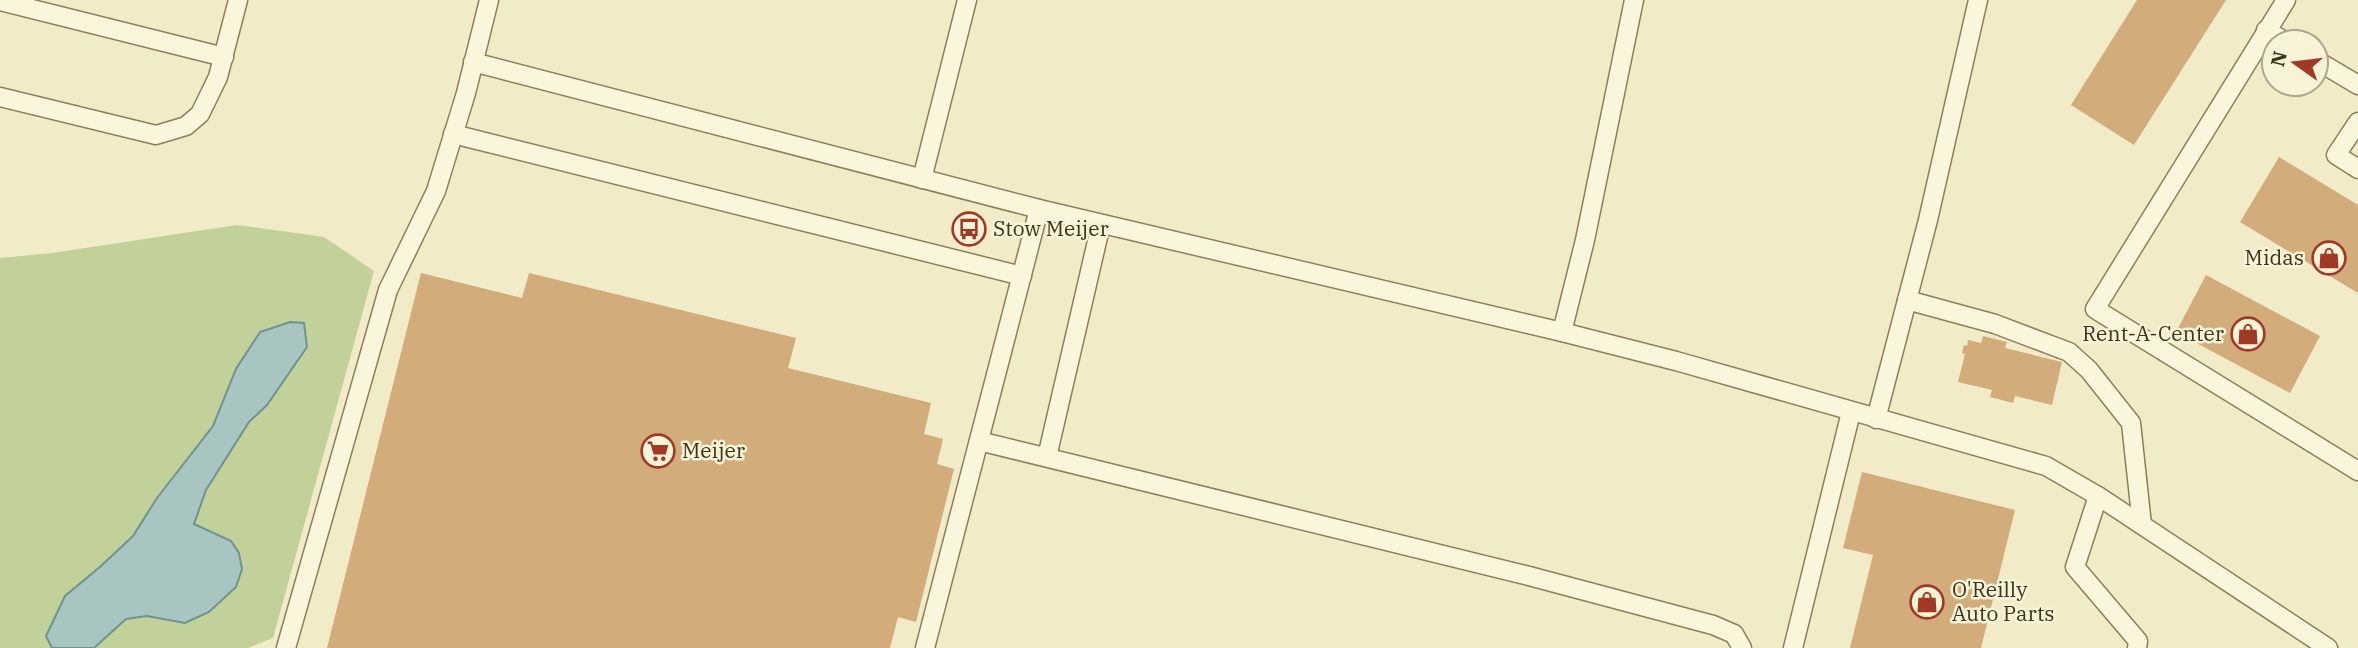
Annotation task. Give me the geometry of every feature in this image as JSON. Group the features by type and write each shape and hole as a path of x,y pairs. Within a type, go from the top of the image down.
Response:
{"lane":[{"path":"0,97 156,135 186,126 200,114 218,77 238,0"},
{"path":"286,648 388,290 436,191 489,0"},
{"path":"922,179 967,0"},
{"path":"1562,332 1585,240 1634,0"},
{"path":"1876,419 1928,220 1978,0"},
{"path":"2267,28 2286,0"},
{"path":"0,1 224,57"},
{"path":"2260,40 2095,309 2358,471"},
{"path":"473,62 1039,209 1676,361 2046,466 2098,496 2328,648"},
{"path":"2330,68 2358,85"},
{"path":"2358,122 2336,155 2358,169"},
{"path":"453,134 1022,276"},
{"path":"925,648 1039,209"},
{"path":"1046,457 1101,224"},
{"path":"1907,300 1995,324 2069,352 2089,370 2131,423 2142,525"},
{"path":"1793,648 1851,412"},
{"path":"979,441 1529,576 1701,622 1734,634 1742,648"},
{"path":"2098,496 2075,567 2138,641 2137,648"}],"green space":[{"path":"237,225 324,237 374,271 273,638 248,648 0,648 0,258 52,253"}],"water":[{"path":"290,322 304,323 307,347 267,405 249,422 206,490 194,524 231,541 239,553 242,569 236,587 209,612 185,623 147,616 126,619 94,648 52,648 46,636 65,596 133,536 157,498 213,426 236,369 260,332"}],"building":[{"path":"2137,0 2226,0 2134,145 2071,105"},
{"name":"Midas","path":"2279,157 2358,205 2358,293 2240,222"},
{"name":"Meijer","path":"421,273 522,298 529,273 796,338 788,368 931,403 924,434 943,439 937,464 954,469 916,622 898,617 890,648 327,648"},
{"name":"Rent-A-Center","path":"2206,275 2320,336 2290,393 2176,332"},
{"path":"1983,336 2007,342 2005,348 2062,362 2052,405 2015,396 2013,403 1990,397 1992,390 1958,382 1965,354 1962,353 1964,345 1967,346 1968,340 1981,343"},
{"name":"O'Reilly Auto Parts","path":"1862,472 2015,510 1981,648 1850,648 1873,555 1843,548"}],"place":[{"name":"Stow Meijer","path":"969,229"},
{"name":"Midas","path":"2329,258"},
{"name":"Rent-A-Center","path":"2248,334"},
{"name":"Meijer","path":"658,451"},
{"name":"O'Reilly Auto Parts","path":"1927,602"}]}
